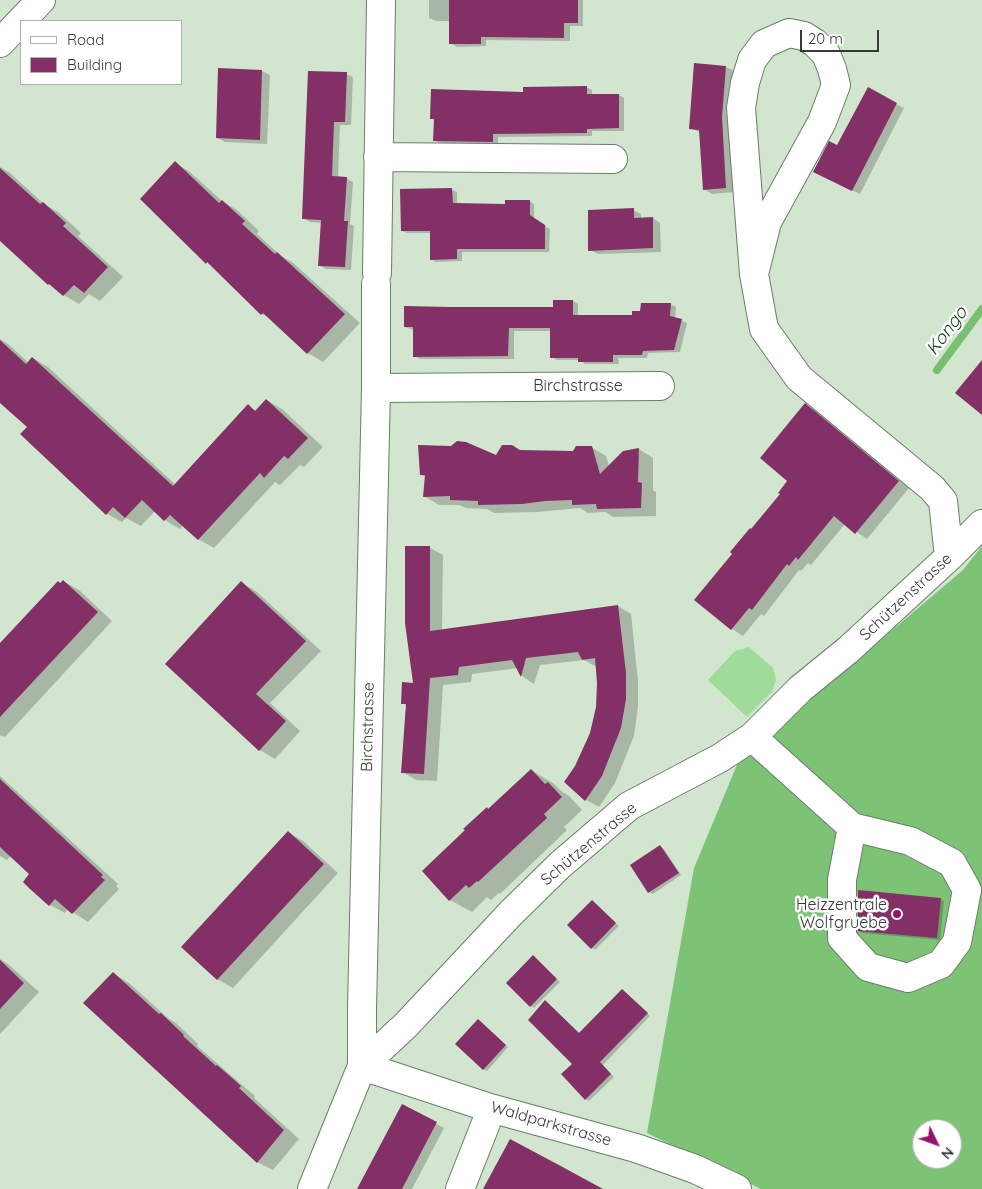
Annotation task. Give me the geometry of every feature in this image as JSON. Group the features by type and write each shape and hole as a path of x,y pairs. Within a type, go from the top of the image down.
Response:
{"street":[{"path":"21,20 41,0"},
{"name":"Birchstrasse","path":"362,1066 376,388 381,0"},
{"path":"0,42 20,22"},
{"path":"754,274 767,222 822,122 836,85 826,54 815,43 804,36 789,33 764,44 752,60 745,83 741,108 754,274 764,329 799,378 932,488 943,502 949,557"},
{"path":"378,157 613,160"},
{"name":"Birchstrasse","path":"376,388 660,386"},
{"name":"Schützenstrasse","path":"312,1189 362,1066 406,1025 511,913 560,865 629,806 720,758 752,737 800,689 848,650 982,524"},
{"path":"752,737 852,827 910,841 952,863 967,890 957,942 941,964 908,978 868,967 842,938 842,880 852,827"},
{"name":"Waldparkstrasse","path":"362,1066 490,1108 636,1148 695,1169 737,1189"},
{"path":"460,1189 490,1108"}],"green space":[{"path":"982,546 982,1189 761,1189 647,1133 694,868 739,760 963,570"},
{"path":"749,647 773,668 776,680 772,692 747,717 708,680 735,651"}],"building":[{"path":"449,0 578,0 578,23 564,23 564,38 481,37 481,44 449,44"},
{"path":"694,63 726,66 722,117 726,188 703,190 699,130 689,129"},
{"path":"218,68 262,70 260,140 216,138"},
{"path":"308,71 347,72 345,122 334,122 332,176 347,177 344,221 348,221 345,267 318,266 321,220 302,219"},
{"path":"587,86 587,94 619,94 619,128 587,129 587,133 493,134 493,142 433,141 434,119 430,119 431,89 523,92 523,87"},
{"path":"868,87 897,103 852,191 813,172 829,141 837,145"},
{"path":"175,161 219,203 222,200 245,221 242,224 275,254 277,252 345,314 307,354 263,313 261,315 207,262 206,264 140,199"},
{"path":"0,168 40,204 43,202 66,223 63,226 108,267 84,293 74,285 63,296 48,285 0,241"},
{"path":"452,188 453,203 505,204 505,200 530,200 530,215 545,225 545,249 457,249 457,259 430,260 430,231 401,231 400,189"},
{"path":"634,208 634,218 653,217 653,248 588,251 588,210"},
{"path":"553,300 573,300 573,315 632,315 632,311 640,311 641,303 671,303 670,316 682,319 674,350 643,351 642,355 613,355 613,362 578,362 578,358 550,358 550,328 509,328 508,356 413,357 413,327 404,327 404,306 553,307"},
{"path":"0,340 26,364 32,357 173,486 248,404 255,411 266,399 308,438 288,459 284,456 264,478 260,473 198,540 170,515 164,521 142,500 125,518 113,507 106,515 20,434 27,427 0,403"},
{"path":"982,360 982,415 955,393"},
{"path":"805,403 899,481 855,534 834,516 798,560 796,557 789,566 787,564 752,610 749,608 731,630 694,600 732,554 730,552 780,494 778,493 787,481 760,458"},
{"path":"457,441 466,442 496,455 502,445 512,445 520,450 573,451 576,446 592,446 600,474 623,451 639,448 638,482 642,483 641,508 597,509 596,504 572,505 572,500 478,505 478,501 450,500 450,496 423,497 425,475 420,475 418,445 451,446"},
{"path":"405,546 430,546 430,631 618,605 626,673 626,699 621,728 602,776 585,801 564,782 575,766 590,733 596,707 595,658 582,660 578,652 526,658 521,677 512,660 459,667 458,675 430,678 424,774 401,773 406,704 401,704 402,682 413,683 405,623"},
{"path":"63,580 98,612 0,717 0,643 58,581 60,583"},
{"path":"241,581 306,641 256,694 286,721 259,751 165,664"},
{"path":"531,769 545,784 548,782 562,797 544,814 547,818 478,882 469,888 466,885 449,901 422,871 465,830 463,829 487,807 488,809"},
{"path":"0,779 103,875 101,877 105,880 72,914 55,899 49,906 30,889 23,882 29,874 0,847"},
{"path":"288,831 324,864 217,980 181,947"},
{"path":"660,845 679,873 648,893 630,865"},
{"name":"Heizzentrale Wolfgruebe","path":"858,890 941,898 937,938 858,931"},
{"path":"592,900 616,923 591,949 567,925"},
{"path":"533,955 557,979 530,1007 506,983"},
{"path":"0,960 24,983 0,1009"},
{"path":"113,972 159,1014 161,1013 216,1066 241,1086 239,1088 284,1130 257,1163 83,1003"},
{"path":"622,989 648,1013 600,1062 611,1074 585,1100 561,1074 572,1064 528,1020 545,1000 579,1033"},
{"path":"478,1019 506,1045 483,1070 455,1044"},
{"path":"402,1104 437,1122 402,1189 357,1189"},
{"path":"510,1139 557,1164 603,1189 483,1189"}],"waterway":[{"name":"Kongo","path":"937,370 982,309"}],"place":[{"name":"Heizzentrale Wolfgruebe","path":"897,914"}]}
